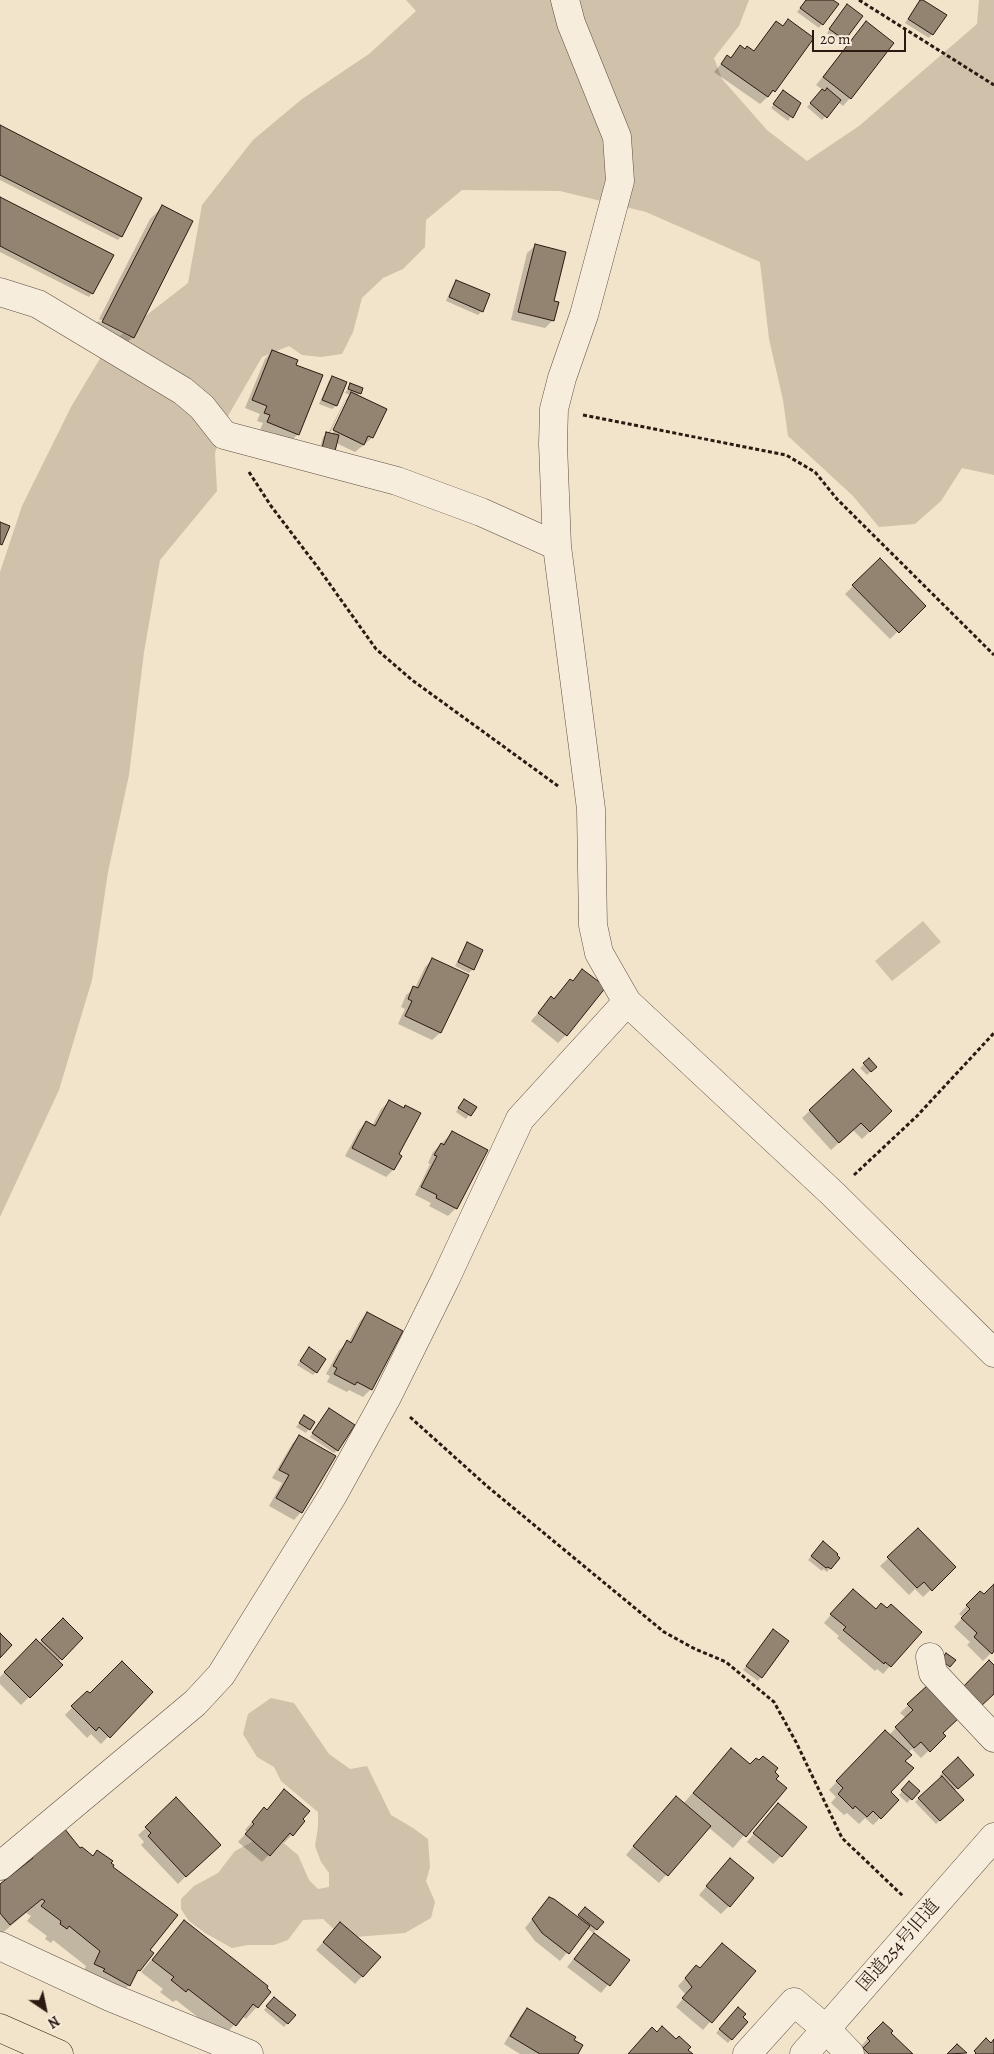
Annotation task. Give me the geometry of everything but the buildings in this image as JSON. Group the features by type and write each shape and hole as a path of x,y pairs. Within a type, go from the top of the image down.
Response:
{"highway":[{"path":"0,2028 59,2054"}],"street":[{"path":"565,0 571,23 617,137 620,181 584,315 562,378 554,409 553,444 557,546 591,809 592,925 599,953 627,1002 832,1194 994,1353"},
{"path":"0,292 38,304 183,391 202,406 224,435 397,481 482,512 557,546"},
{"path":"0,1866 195,1702 221,1675 333,1495 387,1397 445,1280 520,1119 627,1002"},
{"path":"930,1657 933,1673 994,1738"},
{"name":"国道254号旧道","path":"804,2054 994,1837"},
{"path":"0,1946 110,1997 249,2054"},
{"path":"747,2054 794,2002 826,2029 850,2054"}],"path":[{"path":"859,0 994,85"},
{"path":"554,409 786,455 815,472 837,499 994,655"},
{"path":"224,435 271,506 376,649 412,680 591,809"},
{"path":"832,1194 917,1116 994,1033"},
{"path":"387,1397 488,1487 664,1632 695,1649 726,1662 774,1702 796,1742 842,1838 925,1917"}],"shaded area":[{"path":"406,0 749,0 739,26 714,58 722,79 767,130 807,161 859,126 977,24 979,0 994,0 994,475 962,468 941,501 915,524 879,527 853,496 788,436 783,400 769,339 760,262 646,212 560,191 462,190 426,220 425,247 403,269 383,278 362,298 353,332 342,354 321,357 302,355 289,346 262,357 228,416 215,453 217,491 160,560 144,652 129,775 108,872 92,980 59,1090 0,1217 0,572 22,506 71,407 108,345 188,283 202,205 253,140 302,99 369,54 416,11"},
{"path":"923,921 941,942 892,981 875,961"},
{"path":"271,1698 294,1703 329,1754 350,1769 367,1766 391,1815 428,1839 430,1867 426,1881 435,1902 431,1918 405,1933 343,1938 323,1919 303,1920 288,1940 274,1945 248,1945 232,1948 205,1933 189,1921 181,1909 181,1899 194,1886 218,1873 235,1851 261,1837 280,1840 298,1855 309,1880 318,1889 329,1887 329,1873 321,1862 315,1846 318,1812 281,1781 274,1767 257,1757 243,1734 248,1714"}]}
